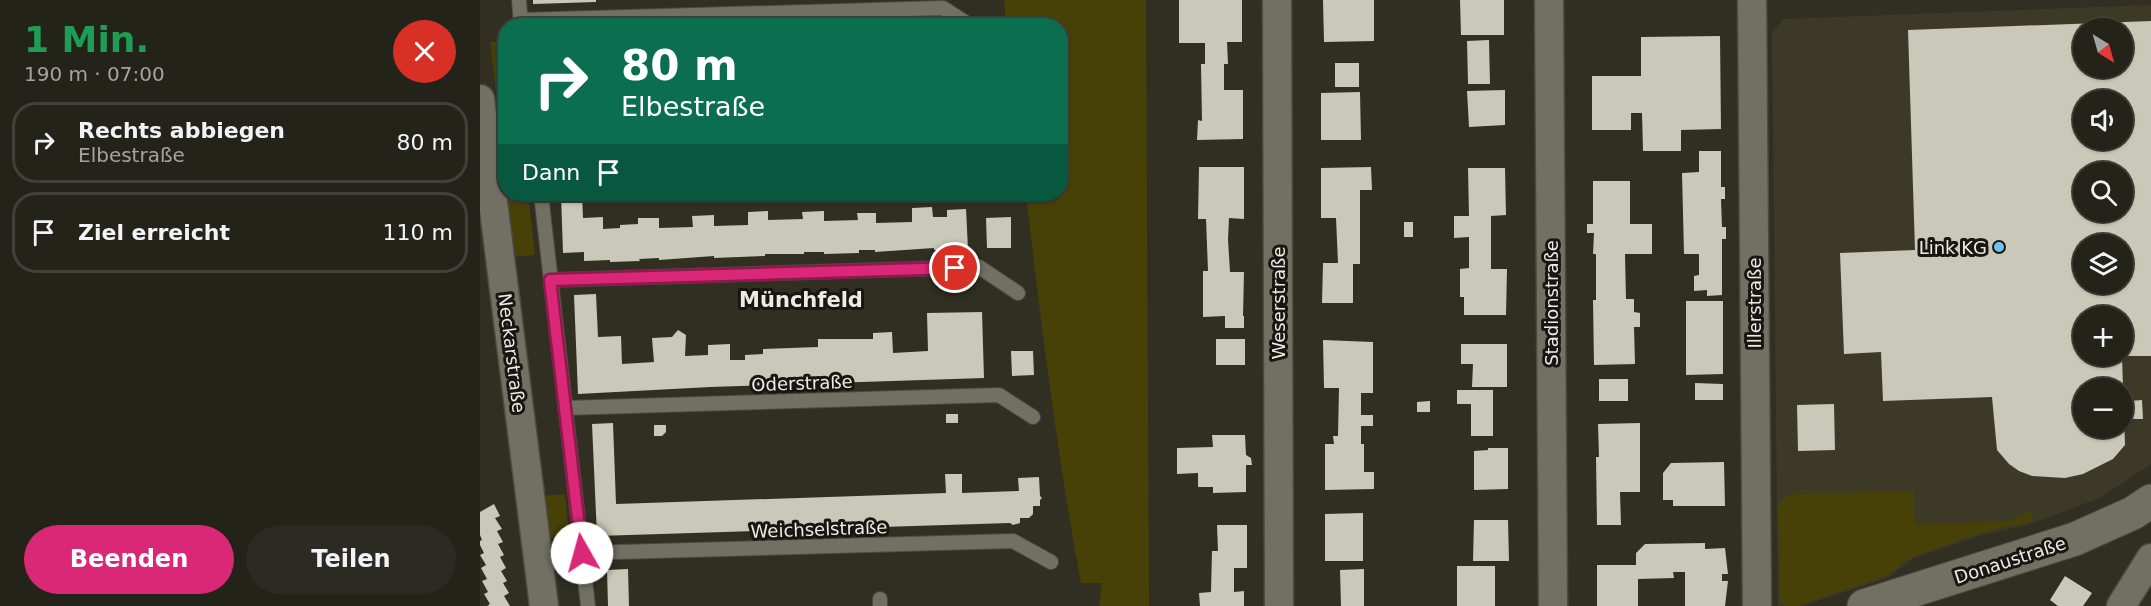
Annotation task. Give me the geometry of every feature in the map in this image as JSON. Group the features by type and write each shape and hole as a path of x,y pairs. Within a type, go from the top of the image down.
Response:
{"street":[{"name":"Weserstraße","path":"1277,0 1279,606"},
{"name":"Stadionstraße","path":"1550,0 1552,606"},
{"name":"Illerstraße","path":"1752,0 1757,606"},
{"name":"Neckarstraße","path":"480,99 496,154 498,173"},
{"name":"Neckarstraße","path":"501,201 544,606"},
{"name":"Donaustraße","path":"1864,606 2075,539 2133,513 2151,501"},
{"path":"2121,606 2151,558"}],"lane":[{"path":"519,0 521,18"},
{"path":"672,18 944,9 958,18"},
{"path":"542,201 588,606"},
{"path":"550,280 979,267 1018,293"},
{"name":"Oderstraße","path":"565,408 999,395 1033,417"},
{"name":"Weichselstraße","path":"538,558 582,553 1013,541 1051,562"}],"shaded area":[{"path":"1004,0 1146,0 1149,606 1099,606 1102,583 1081,583 1050,389 1027,201 1068,201 1068,18 1005,18"},
{"path":"2151,5 2151,464 2100,498 2030,524 1983,535 1914,558 1887,578 1802,606 1778,606 1772,32 1784,19"},
{"path":"498,41 498,108 490,42"},
{"path":"507,201 529,201 535,255 514,257"},
{"path":"1914,491 1915,525 2008,521 2031,511 2032,521 1982,532 1911,557 1888,575 1796,606 1785,606 1780,602 1778,508 1783,499 1793,494"},
{"path":"565,494 569,534 564,540 556,541 549,536 543,496"}],"building":[{"path":"533,0 596,0 596,2 533,4"},
{"path":"1179,0 1242,0 1242,42 1227,42 1228,64 1224,64 1224,90 1243,90 1243,139 1197,140 1198,120 1202,121 1201,64 1205,64 1205,43 1179,43"},
{"path":"1323,0 1374,0 1374,41 1324,42"},
{"path":"1460,0 1504,0 1504,35 1461,35"},
{"name":"Link KG","path":"2151,21 2151,356 2133,356 2133,306 2073,306 2073,366 2122,366 2123,378 2073,378 2073,438 2125,438 2125,445 2113,459 2083,474 2065,478 2032,476 2009,464 1997,450 1992,397 1883,401 1881,352 1844,354 1840,253 1915,250 1908,30 2073,24 2073,78 2133,78 2133,22"},
{"path":"1720,36 1721,129 1681,130 1681,151 1643,151 1642,113 1631,113 1631,130 1592,130 1592,76 1641,76 1641,37"},
{"path":"1489,40 1490,84 1468,84 1467,41"},
{"path":"1335,63 1359,63 1359,87 1335,87"},
{"path":"1505,90 1505,125 1469,127 1467,91"},
{"path":"1360,92 1361,140 1321,140 1321,93"},
{"path":"1699,151 1721,151 1721,187 1725,187 1725,199 1721,199 1722,227 1726,227 1726,239 1722,239 1722,295 1707,296 1707,290 1694,291 1694,276 1699,275 1699,254 1684,254 1682,173 1699,172"},
{"path":"1199,167 1244,167 1244,219 1229,218 1228,240 1230,272 1244,272 1244,328 1225,328 1225,316 1203,317 1203,271 1208,271 1206,219 1198,219"},
{"path":"1371,167 1372,190 1360,190 1360,264 1353,264 1353,303 1322,303 1323,263 1338,263 1336,218 1321,218 1321,168"},
{"path":"1468,168 1505,168 1506,215 1491,216 1491,269 1507,269 1506,315 1464,315 1464,297 1460,297 1460,269 1469,268 1469,237 1454,238 1454,216 1469,216"},
{"path":"1593,181 1630,181 1630,224 1652,224 1652,254 1625,254 1626,299 1634,299 1634,312 1640,313 1640,327 1634,327 1635,364 1594,365 1593,300 1596,300 1596,254 1593,254 1594,233 1587,233 1587,224 1593,224"},
{"path":"561,201 582,201 583,218 603,217 603,229 638,224 638,218 659,218 659,228 693,227 692,216 714,215 714,226 748,225 748,212 768,211 768,220 803,219 802,212 824,211 824,221 858,220 857,213 876,213 876,223 912,222 912,208 932,207 933,217 947,217 947,210 966,209 968,249 934,250 934,248 875,252 875,250 859,250 859,253 804,252 804,254 659,260 659,258 610,262 610,260 584,261 584,252 563,253"},
{"path":"1011,217 1011,248 987,248 986,218"},
{"path":"1404,222 1413,222 1413,237 1404,237"},
{"path":"596,294 598,337 621,336 622,364 654,362 652,338 672,337 678,330 686,335 685,356 708,355 708,345 730,344 730,360 745,360 745,355 763,354 763,349 818,347 818,339 873,339 873,333 892,332 893,353 928,351 927,313 982,312 984,378 578,394 574,295"},
{"path":"1686,301 1723,301 1723,374 1686,375"},
{"path":"1216,339 1245,339 1245,365 1216,365"},
{"path":"1323,340 1373,342 1373,393 1361,393 1361,415 1373,415 1373,426 1361,426 1361,444 1364,444 1364,472 1374,472 1374,489 1325,490 1325,444 1334,444 1333,436 1338,436 1339,388 1324,388"},
{"path":"1461,344 1507,344 1507,387 1472,387 1473,364 1461,364"},
{"path":"1011,351 1033,351 1034,375 1012,376"},
{"path":"1599,379 1628,379 1628,401 1599,401"},
{"path":"1695,383 1723,384 1723,400 1695,400"},
{"path":"1457,390 1493,390 1493,436 1471,436 1471,404 1457,404"},
{"path":"2142,400 2143,419 2133,419 2133,401"},
{"path":"1430,401 1430,412 1417,412 1417,402"},
{"path":"1834,404 1835,450 1798,451 1797,405"},
{"path":"946,414 958,414 958,423 946,423"},
{"path":"613,423 616,504 946,493 945,474 962,474 962,493 1019,491 1018,478 1039,477 1042,498 1040,506 1033,506 1033,514 1029,518 1020,518 1020,523 1013,525 1010,523 597,536 592,424"},
{"path":"1640,423 1640,492 1620,492 1621,525 1597,525 1598,424"},
{"path":"654,425 666,425 666,432 662,436 654,436"},
{"path":"1212,435 1245,435 1246,455 1251,458 1252,465 1246,465 1246,492 1213,493 1213,487 1198,487 1198,473 1177,474 1177,448 1213,447"},
{"path":"1488,448 1508,448 1508,489 1474,490 1474,451 1488,450"},
{"path":"1724,462 1725,506 1673,506 1673,500 1663,500 1663,473 1671,463"},
{"path":"494,504 500,516 495,518 502,529 497,531 503,542 498,544 504,555 500,557 506,568 501,571 507,581 503,583 509,593 504,596 510,606 487,606 490,604 484,594 488,592 482,581 487,579 481,568 486,565 480,555 484,553 480,545 482,540 480,512"},
{"path":"1363,513 1363,561 1325,561 1325,514"},
{"path":"1474,520 1508,520 1509,561 1473,561"},
{"path":"1217,525 1247,525 1247,568 1234,568 1234,592 1244,591 1244,606 1200,606 1199,593 1211,592 1212,551 1218,551"},
{"path":"1705,543 1705,549 1725,548 1728,574 1722,574 1722,581 1728,581 1725,606 1685,606 1685,572 1673,572 1674,578 1638,579 1638,606 1597,606 1597,565 1636,565 1636,553 1645,544"},
{"path":"1457,566 1495,566 1495,606 1457,606"},
{"path":"628,569 629,606 608,606 607,570"},
{"path":"1364,569 1364,606 1341,606 1340,570"},
{"path":"2065,576 2092,593 2083,606 2058,606 2050,600"}],"place":[{"name":"Link KG","path":"1999,247"}],"district":[{"name":"Münchfeld","path":"801,300"}],"route":[{"path":"582,553 550,280 955,268"}]}
